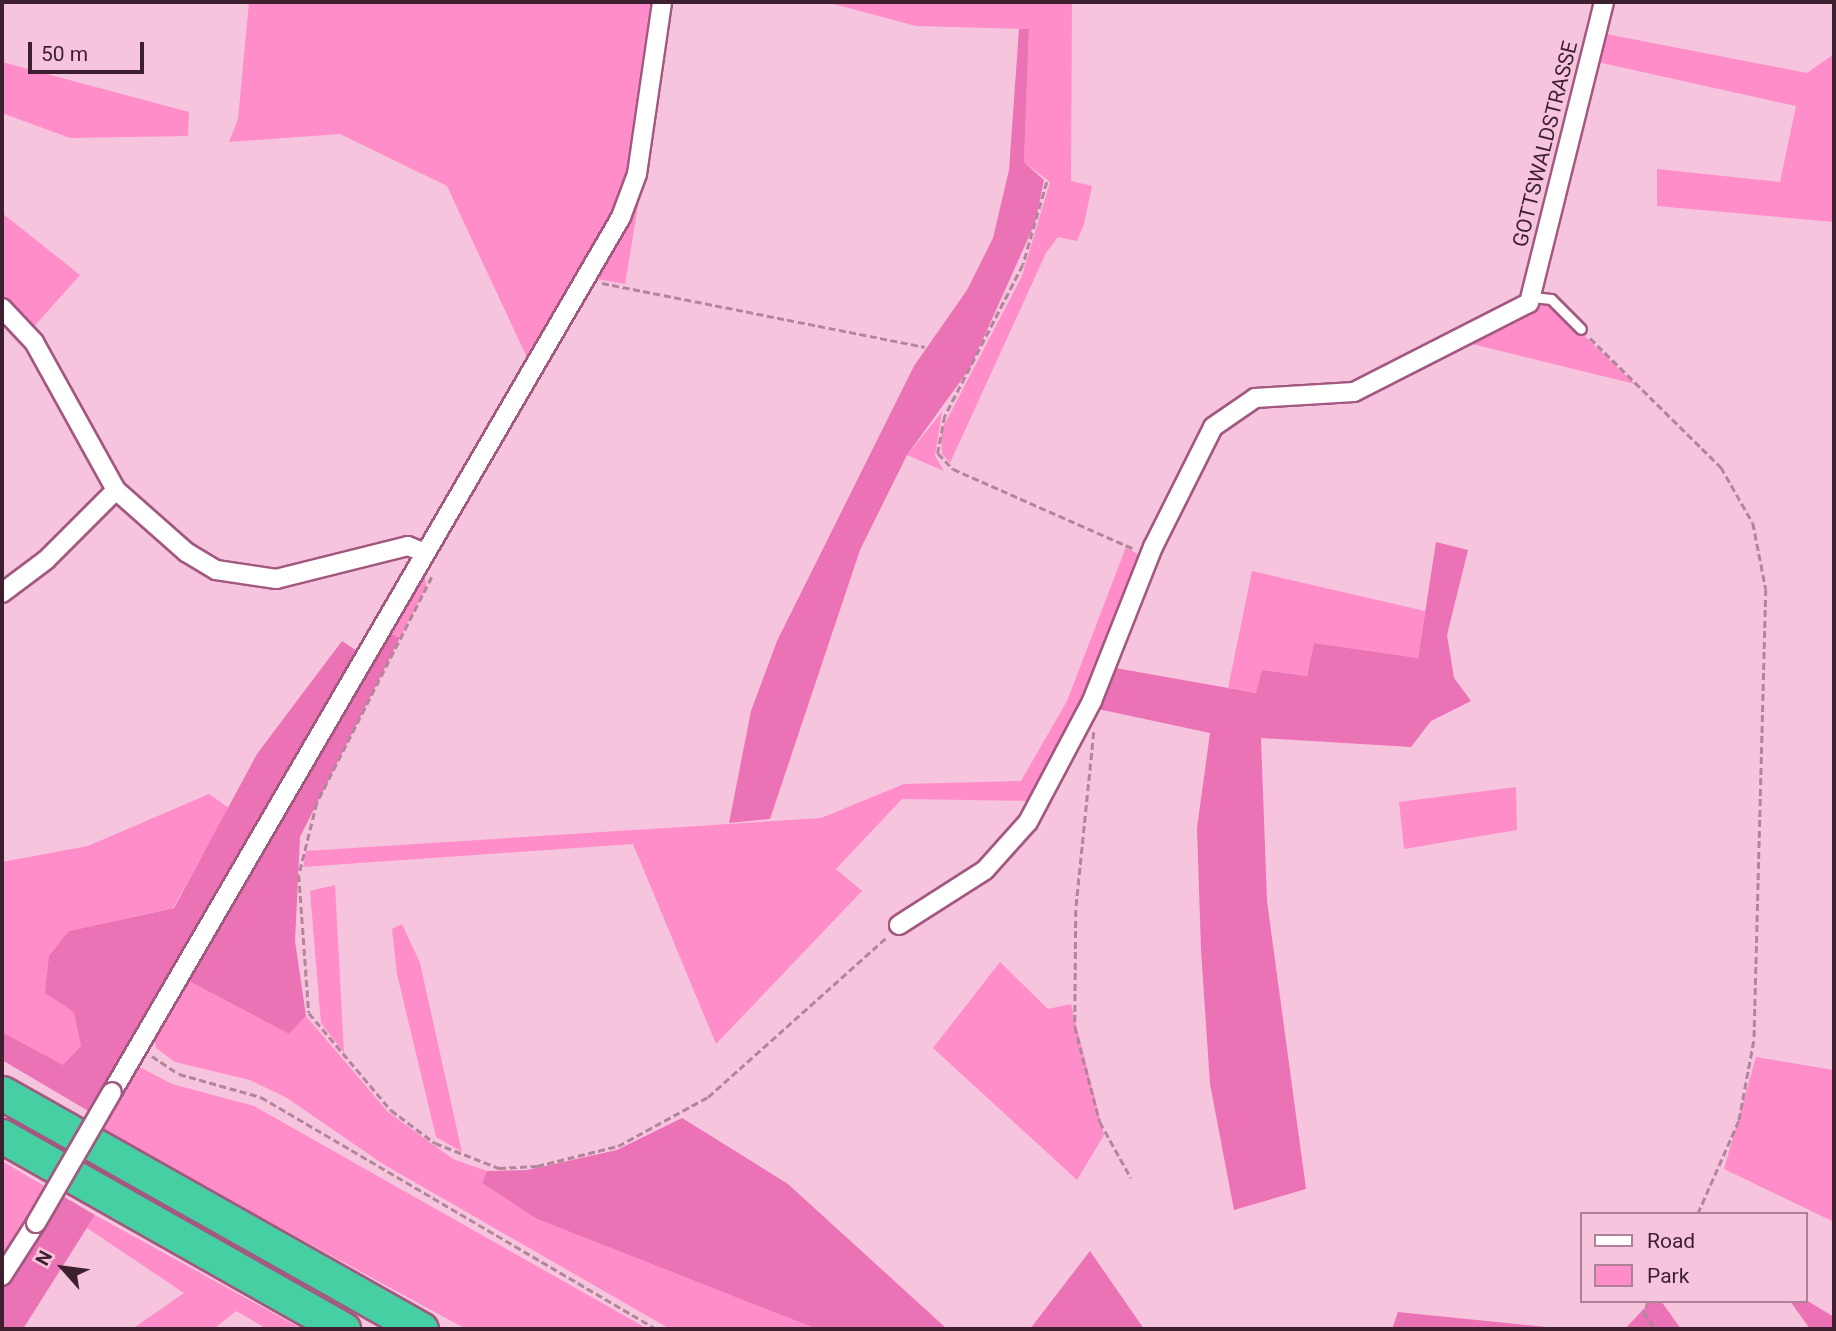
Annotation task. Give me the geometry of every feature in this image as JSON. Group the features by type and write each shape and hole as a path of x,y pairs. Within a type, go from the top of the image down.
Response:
{"highway":[{"path":"2,1093 421,1329"},
{"path":"2,1136 343,1329"}],"street":[{"path":"2,1276 36,1223 621,217 638,174 662,2"},
{"name":"GOTTSWALDSTRASSE","path":"1532,297 1604,2"},
{"path":"899,925 985,870 1028,822 1092,701 1149,558 1202,444 1226,414 1255,398 1354,392 1509,318 1532,297"},
{"path":"2,308 34,342 116,490 186,552 248,578 276,579 408,546 425,553"},
{"path":"2,593 46,560 116,490"}],"lane":[{"path":"1532,297 1551,299 1581,329"}],"path":[{"path":"1047,182 1023,265 945,416 938,453 953,469 1100,530 1149,558"},
{"path":"584,280 925,347"},
{"path":"1581,329 1721,467 1753,523 1765,578 1754,1041 1739,1121 1699,1212"},
{"path":"425,553 434,572 430,586 317,803 299,874 309,1013 391,1110 435,1143 499,1168 537,1166 618,1146 708,1097 899,925"},
{"path":"1092,701 1076,910 1075,1027 1100,1122 1131,1178"},
{"path":"138,1047 179,1074 261,1097 657,1329"},
{"path":"1649,1303 1644,1312 1656,1329"}],"green space":[{"path":"249,2 658,2 635,167 615,218 530,364 447,186 340,134 229,142 238,119"},
{"path":"826,2 1072,2 1071,181 1092,186 1084,224 1077,241 1058,237 1046,253 950,463 942,454 941,431 1022,276 1050,182 1024,162 1029,29 916,26"},
{"path":"1601,33 1807,73 1834,54 1834,222 1657,206 1657,169 1780,182 1796,106 1593,61"},
{"path":"2,62 189,112 188,136 70,138 2,113"},
{"path":"645,164 625,284 591,278"},
{"path":"2,213 80,275 30,331 2,304"},
{"path":"1536,301 1548,301 1635,384 1464,342"},
{"path":"942,412 935,456 944,471 907,455"},
{"path":"1126,547 1145,559 1096,681 1034,801 902,799 836,869 862,891 716,1044 633,844 303,867 306,851 821,818 904,784 1021,781 1067,701"},
{"path":"425,570 426,588 400,638 388,632"},
{"path":"1252,571 1425,611 1418,658 1314,643 1307,676 1262,670 1257,693 1228,688"},
{"path":"1516,787 1517,830 1404,849 1399,802"},
{"path":"209,794 229,808 173,908 69,931 81,1046 63,1066 2,1032 2,862 88,846"},
{"path":"335,885 344,1053 321,1023 310,891"},
{"path":"402,924 420,963 462,1152 436,1137 397,974 392,929"},
{"path":"1000,962 1048,1009 1071,1004 1104,1135 1077,1180 933,1048"},
{"path":"185,979 289,1034 306,1016 388,1112 453,1159 487,1171 482,1183 537,1219 817,1329 670,1329 383,1164 287,1098 250,1080 175,1062 156,1048 153,1032"},
{"path":"1756,1057 1834,1070 1834,1222 1724,1169"},
{"path":"136,1065 172,1084 254,1106 648,1329 466,1329 100,1130"},
{"path":"2,1161 46,1187 2,1264"},
{"path":"95,1215 302,1329 267,1329 236,1311 214,1329 132,1329 184,1293 87,1228"}],"shaded area":[{"path":"1019,29 1029,29 1024,162 1044,180 1035,223 970,368 907,455 860,550 770,819 729,823 751,711 777,641 914,366 967,290 993,238 1009,170"},
{"path":"1436,542 1468,550 1447,635 1454,678 1471,701 1431,721 1411,747 1261,738 1267,901 1306,1189 1234,1210 1210,1084 1201,950 1197,828 1210,733 1098,709 1098,697 1110,667 1256,693 1262,670 1307,676 1314,643 1418,658"},
{"path":"388,632 400,638 300,837 295,941 306,1016 289,1034 185,979"},
{"path":"342,641 360,653 90,1112 2,1060 2,1032 63,1065 81,1046 74,1012 45,993 49,956 69,931 174,908 257,754"},
{"path":"682,1118 788,1184 947,1329 817,1329 537,1219 482,1183 487,1171 527,1170 617,1150"},
{"path":"61,1195 95,1215 23,1329 2,1329 2,1285"},
{"path":"1090,1251 1144,1329 1030,1329"},
{"path":"1808,1301 1834,1317 1834,1329 1810,1329 1791,1303"},
{"path":"1649,1303 1662,1303 1681,1329 1625,1329"},
{"path":"1398,1312 1566,1329 1392,1329"}]}
